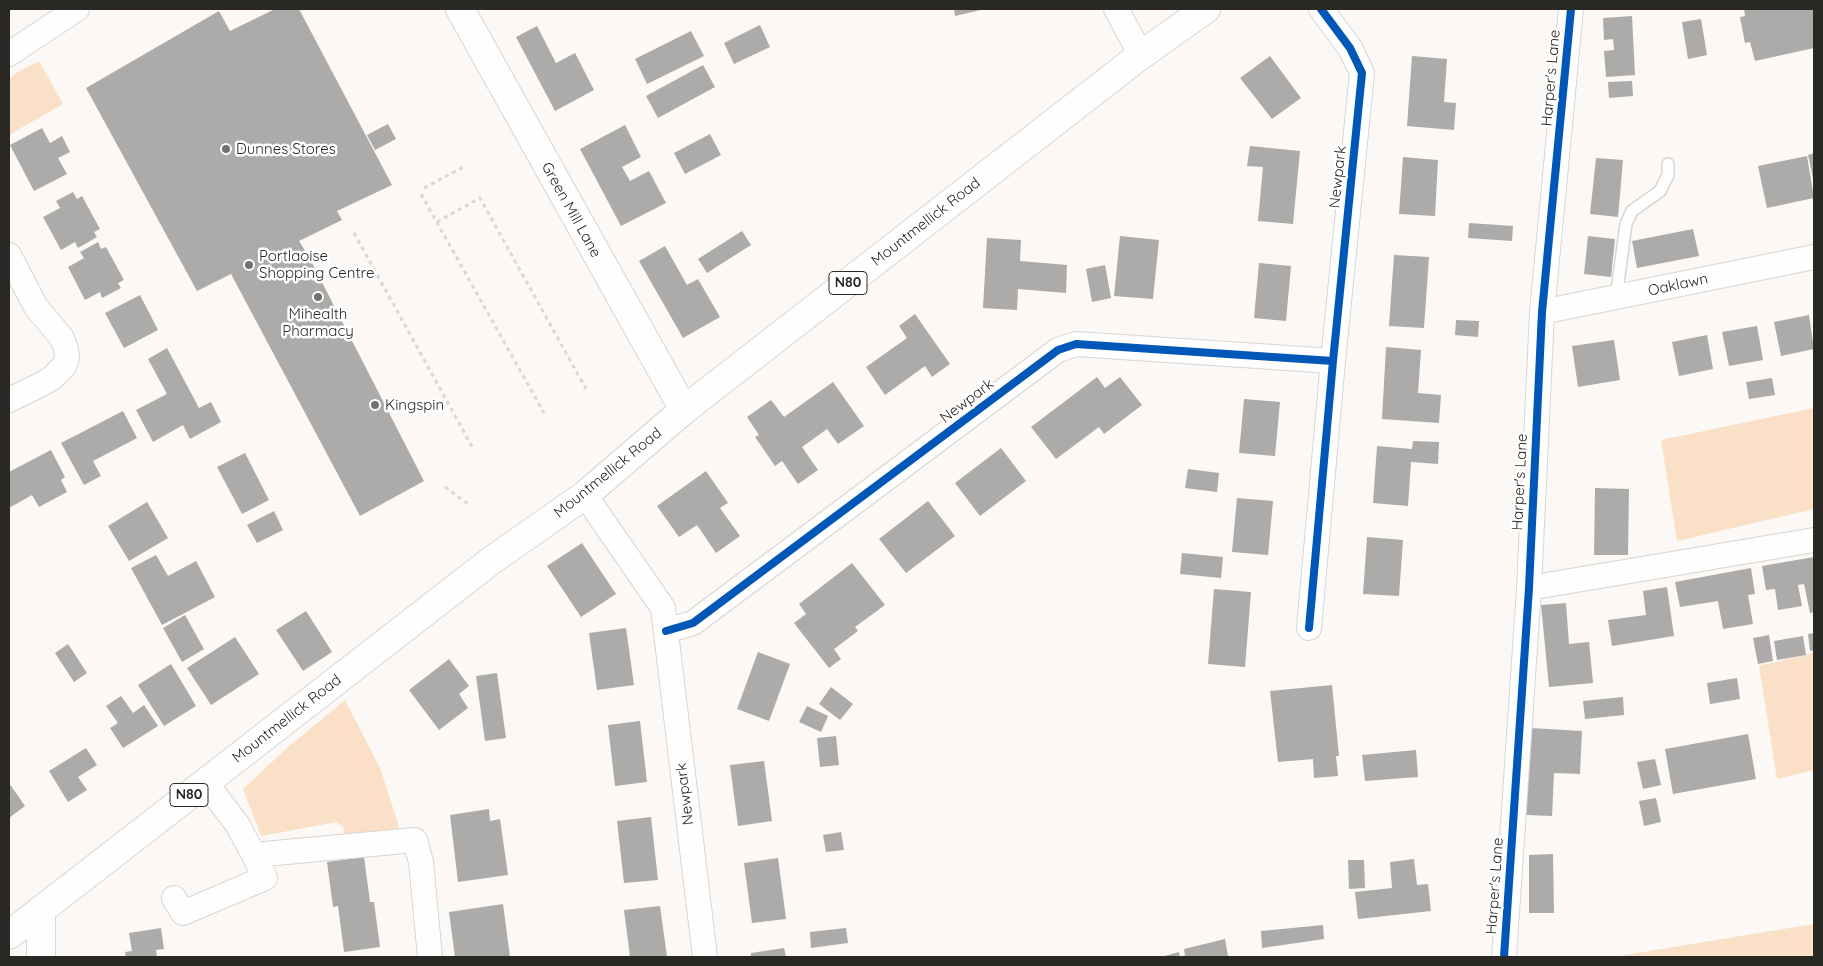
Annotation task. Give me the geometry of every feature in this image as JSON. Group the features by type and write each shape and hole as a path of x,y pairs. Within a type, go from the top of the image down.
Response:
{"main road":[{"name":"Green Mill Lane","path":"460,9 684,410"},
{"name":"Mountmellick Road","path":"9,935 492,560 585,495 684,410 1142,55 1206,9"},
{"path":"41,910 41,957"}],"street":[{"path":"9,54 77,9"},
{"path":"1116,9 1142,55"},
{"name":"Newpark","path":"1309,628 1362,73 1350,48 1321,9"},
{"name":"Harper's Lane","path":"1504,957 1529,588 1542,312 1571,9"},
{"path":"9,255 36,307 62,338 66,349 66,358 64,366 52,378 9,400"},
{"name":"Oaklawn","path":"1542,312 1814,257"},
{"name":"Newpark","path":"666,631 693,623 1058,350 1076,344 1333,361"},
{"name":"Newpark","path":"585,495 663,608 705,957"},
{"path":"1529,588 1814,540"},
{"path":"174,898 183,913 265,878 237,824 205,782"},
{"path":"254,855 415,840 421,862 430,957"}],"lane":[{"path":"1616,298 1626,224 1632,211 1660,191 1668,175 1668,164"}],"path":[{"path":"424,188 465,166"},
{"path":"421,194 544,412"},
{"path":"437,222 480,198 586,389"},
{"path":"354,233 474,450"},
{"path":"445,487 468,504"}],"shaded area":[{"path":"39,61 63,104 9,135 9,79 16,73"},
{"path":"1814,408 1814,509 1677,541 1661,440"},
{"path":"1814,653 1814,770 1777,779 1759,666"},
{"path":"345,700 380,768 402,838 346,844 343,827 337,822 261,836 243,789 287,748"},
{"path":"1814,924 1814,957 1613,957"}],"building":[{"name":"Portlaoise Shopping Centre","path":"275,9 299,9 392,185 337,211 342,220 299,241 424,481 360,516 231,274 197,291 86,88 219,11 230,31"},
{"path":"954,9 981,9 981,10 955,16"},
{"path":"1744,9 1814,9 1814,48 1755,61 1750,42 1745,43 1740,17 1745,16"},
{"path":"1632,16 1635,75 1606,77 1604,51 1614,50 1613,39 1604,40 1603,18"},
{"path":"1701,19 1707,55 1688,59 1682,22"},
{"path":"760,25 770,47 734,64 724,43"},
{"path":"537,26 556,63 575,53 594,90 555,111 516,37"},
{"path":"691,31 704,56 647,84 635,59"},
{"path":"1270,56 1301,98 1272,119 1240,78"},
{"path":"1412,56 1447,59 1444,102 1456,103 1454,130 1407,126"},
{"path":"703,65 715,87 658,118 646,96"},
{"path":"1632,81 1633,96 1609,98 1608,82"},
{"path":"388,124 396,139 375,150 367,135"},
{"path":"625,125 641,157 622,167 630,181 649,171 666,203 621,226 580,149"},
{"path":"42,128 50,143 62,136 70,152 58,158 67,174 34,191 10,145"},
{"path":"710,134 721,155 685,174 674,153"},
{"path":"1250,146 1300,151 1293,224 1258,221 1263,167 1247,166"},
{"path":"1814,153 1814,178 1813,179 1808,155"},
{"path":"1807,156 1814,198 1767,208 1758,166"},
{"path":"1403,157 1438,160 1435,216 1399,214"},
{"path":"1596,158 1623,160 1618,217 1590,214"},
{"path":"73,192 77,199 82,196 100,229 94,232 97,237 78,248 75,242 61,250 43,217 60,208 56,201"},
{"path":"1469,223 1513,226 1512,241 1468,238"},
{"path":"1693,229 1699,256 1637,268 1632,241"},
{"path":"742,231 751,245 707,273 698,259"},
{"path":"1120,236 1159,240 1153,299 1114,296"},
{"path":"1588,236 1615,239 1611,277 1584,274"},
{"path":"987,238 1021,240 1020,261 1067,265 1066,293 1018,289 1017,310 983,308"},
{"path":"98,242 101,249 106,247 124,280 118,283 121,288 102,298 100,292 85,300 68,267 84,258 80,252"},
{"path":"665,246 687,285 698,279 720,317 683,338 639,261"},
{"path":"1394,255 1429,257 1424,328 1389,326"},
{"path":"1259,263 1291,266 1286,321 1254,318"},
{"path":"1105,265 1111,298 1092,302 1086,269"},
{"path":"140,295 158,330 124,348 105,313"},
{"path":"915,314 950,364 932,377 925,366 885,395 866,367 907,338 899,326"},
{"path":"1809,315 1814,349 1781,356 1774,322"},
{"path":"1456,320 1479,321 1478,337 1455,335"},
{"path":"1757,326 1763,360 1729,366 1722,332"},
{"path":"1707,335 1713,369 1679,376 1672,342"},
{"path":"1614,340 1620,380 1578,387 1572,346"},
{"path":"1386,347 1421,350 1418,393 1441,395 1439,423 1382,419"},
{"path":"167,348 199,408 211,402 221,422 190,439 183,425 153,442 136,410 167,394 148,359"},
{"path":"1097,377 1105,388 1120,377 1142,405 1104,434 1099,427 1056,459 1031,427"},
{"path":"1772,378 1775,395 1749,399 1746,382"},
{"path":"833,382 864,426 838,444 827,429 802,447 818,470 798,484 782,461 775,466 755,437 759,435 747,417 771,400 784,417"},
{"path":"1244,399 1280,402 1275,456 1239,453"},
{"path":"123,411 137,438 93,461 101,476 84,485 61,443"},
{"path":"1413,441 1439,442 1438,464 1411,462 1408,506 1373,503 1377,446 1412,449"},
{"path":"1001,448 1026,481 980,516 955,483"},
{"path":"51,450 65,477 61,480 67,492 39,507 32,495 9,508 9,472"},
{"path":"245,453 269,500 242,514 217,467"},
{"path":"1188,469 1219,473 1217,492 1185,488"},
{"path":"706,471 728,503 720,508 740,536 716,553 697,525 679,537 657,506"},
{"path":"1595,488 1629,489 1628,555 1594,555"},
{"path":"1237,498 1273,501 1268,555 1232,552"},
{"path":"928,501 955,536 906,573 879,539"},
{"path":"147,502 168,538 129,561 108,526"},
{"path":"274,511 283,530 257,543 247,525"},
{"path":"1367,537 1403,540 1399,596 1363,594"},
{"path":"582,543 616,594 581,617 547,566"},
{"path":"1182,553 1223,557 1221,578 1180,574"},
{"path":"156,555 168,576 196,561 215,597 162,625 131,568"},
{"path":"1814,557 1814,612 1810,613 1804,584 1798,585 1802,606 1778,610 1775,589 1766,590 1762,566"},
{"path":"852,563 885,605 855,627 858,631 834,649 841,659 829,668 794,623 806,614 799,604"},
{"path":"1751,568 1755,594 1748,595 1753,624 1723,629 1718,601 1680,607 1675,582"},
{"path":"1667,587 1674,636 1612,646 1608,620 1646,615 1643,591"},
{"path":"1214,589 1251,592 1245,667 1208,664"},
{"path":"1566,603 1569,644 1589,642 1593,683 1549,687 1541,605"},
{"path":"306,611 332,652 303,671 276,630"},
{"path":"185,615 204,649 182,662 163,628"},
{"path":"626,628 634,685 597,690 589,633"},
{"path":"1814,633 1814,650 1810,651 1808,634"},
{"path":"1769,635 1773,661 1758,664 1753,638"},
{"path":"1803,636 1806,655 1777,660 1774,641"},
{"path":"235,637 259,674 211,705 187,668"},
{"path":"68,644 87,673 74,682 55,653"},
{"path":"758,652 790,664 769,721 737,709"},
{"path":"449,659 469,686 459,694 468,708 439,730 409,690"},
{"path":"171,664 196,706 164,726 138,685"},
{"path":"497,673 506,738 485,741 476,676"},
{"path":"1737,678 1740,699 1710,704 1707,683"},
{"path":"1332,685 1339,756 1336,756 1338,776 1314,778 1313,759 1278,762 1270,691"},
{"path":"831,687 853,704 840,720 819,704"},
{"path":"121,696 133,713 144,705 158,726 123,748 110,728 118,723 106,706"},
{"path":"1623,697 1624,715 1585,719 1583,701"},
{"path":"807,706 828,716 821,732 799,722"},
{"path":"640,721 647,782 615,786 608,725"},
{"path":"1530,728 1582,731 1580,774 1554,773 1552,816 1526,815"},
{"path":"1748,734 1756,779 1673,794 1665,749"},
{"path":"836,736 839,765 820,767 817,738"},
{"path":"86,748 97,765 78,777 87,790 68,802 49,771"},
{"path":"1416,750 1418,777 1365,781 1362,755"},
{"path":"1655,759 1661,785 1643,789 1637,762"},
{"path":"764,761 772,821 738,826 730,765"},
{"path":"9,783 25,806 9,818"},
{"path":"1656,798 1661,822 1644,826 1639,801"},
{"path":"489,809 490,821 500,819 508,875 458,882 450,815"},
{"path":"651,817 658,880 624,883 617,821"},
{"path":"841,832 844,850 826,852 823,835"},
{"path":"1553,854 1554,913 1529,913 1529,855"},
{"path":"364,857 370,902 374,902 380,947 344,952 338,906 333,907 327,862"},
{"path":"778,858 786,919 752,923 744,863"},
{"path":"1414,859 1417,885 1428,884 1431,911 1358,919 1355,892 1392,888 1390,862"},
{"path":"1348,860 1364,860 1365,888 1349,889"},
{"path":"503,904 510,957 455,957 449,912"},
{"path":"660,906 667,957 630,957 624,910"},
{"path":"1323,925 1324,939 1262,948 1261,931"},
{"path":"161,928 164,949 156,950 157,957 126,957 125,952 132,951 129,933"},
{"path":"846,928 848,943 811,948 810,932"},
{"path":"1225,939 1228,956 1185,957 1184,949"},
{"path":"784,948 786,957 751,957 751,953"},
{"path":"1179,952 1180,957 1161,957"}],"cycle path":[{"path":"1309,628 1362,73 1350,48 1321,9"},
{"path":"1504,957 1529,588 1542,312 1571,9"},
{"path":"666,631 693,623 1058,350 1076,344 1333,361"}],"place":[{"name":"Dunnes Stores","path":"226,149"},
{"name":"Portlaoise Shopping Centre","path":"249,265"},
{"name":"Mihealth Pharmacy","path":"318,297"},
{"name":"Kingspin","path":"375,405"}]}
